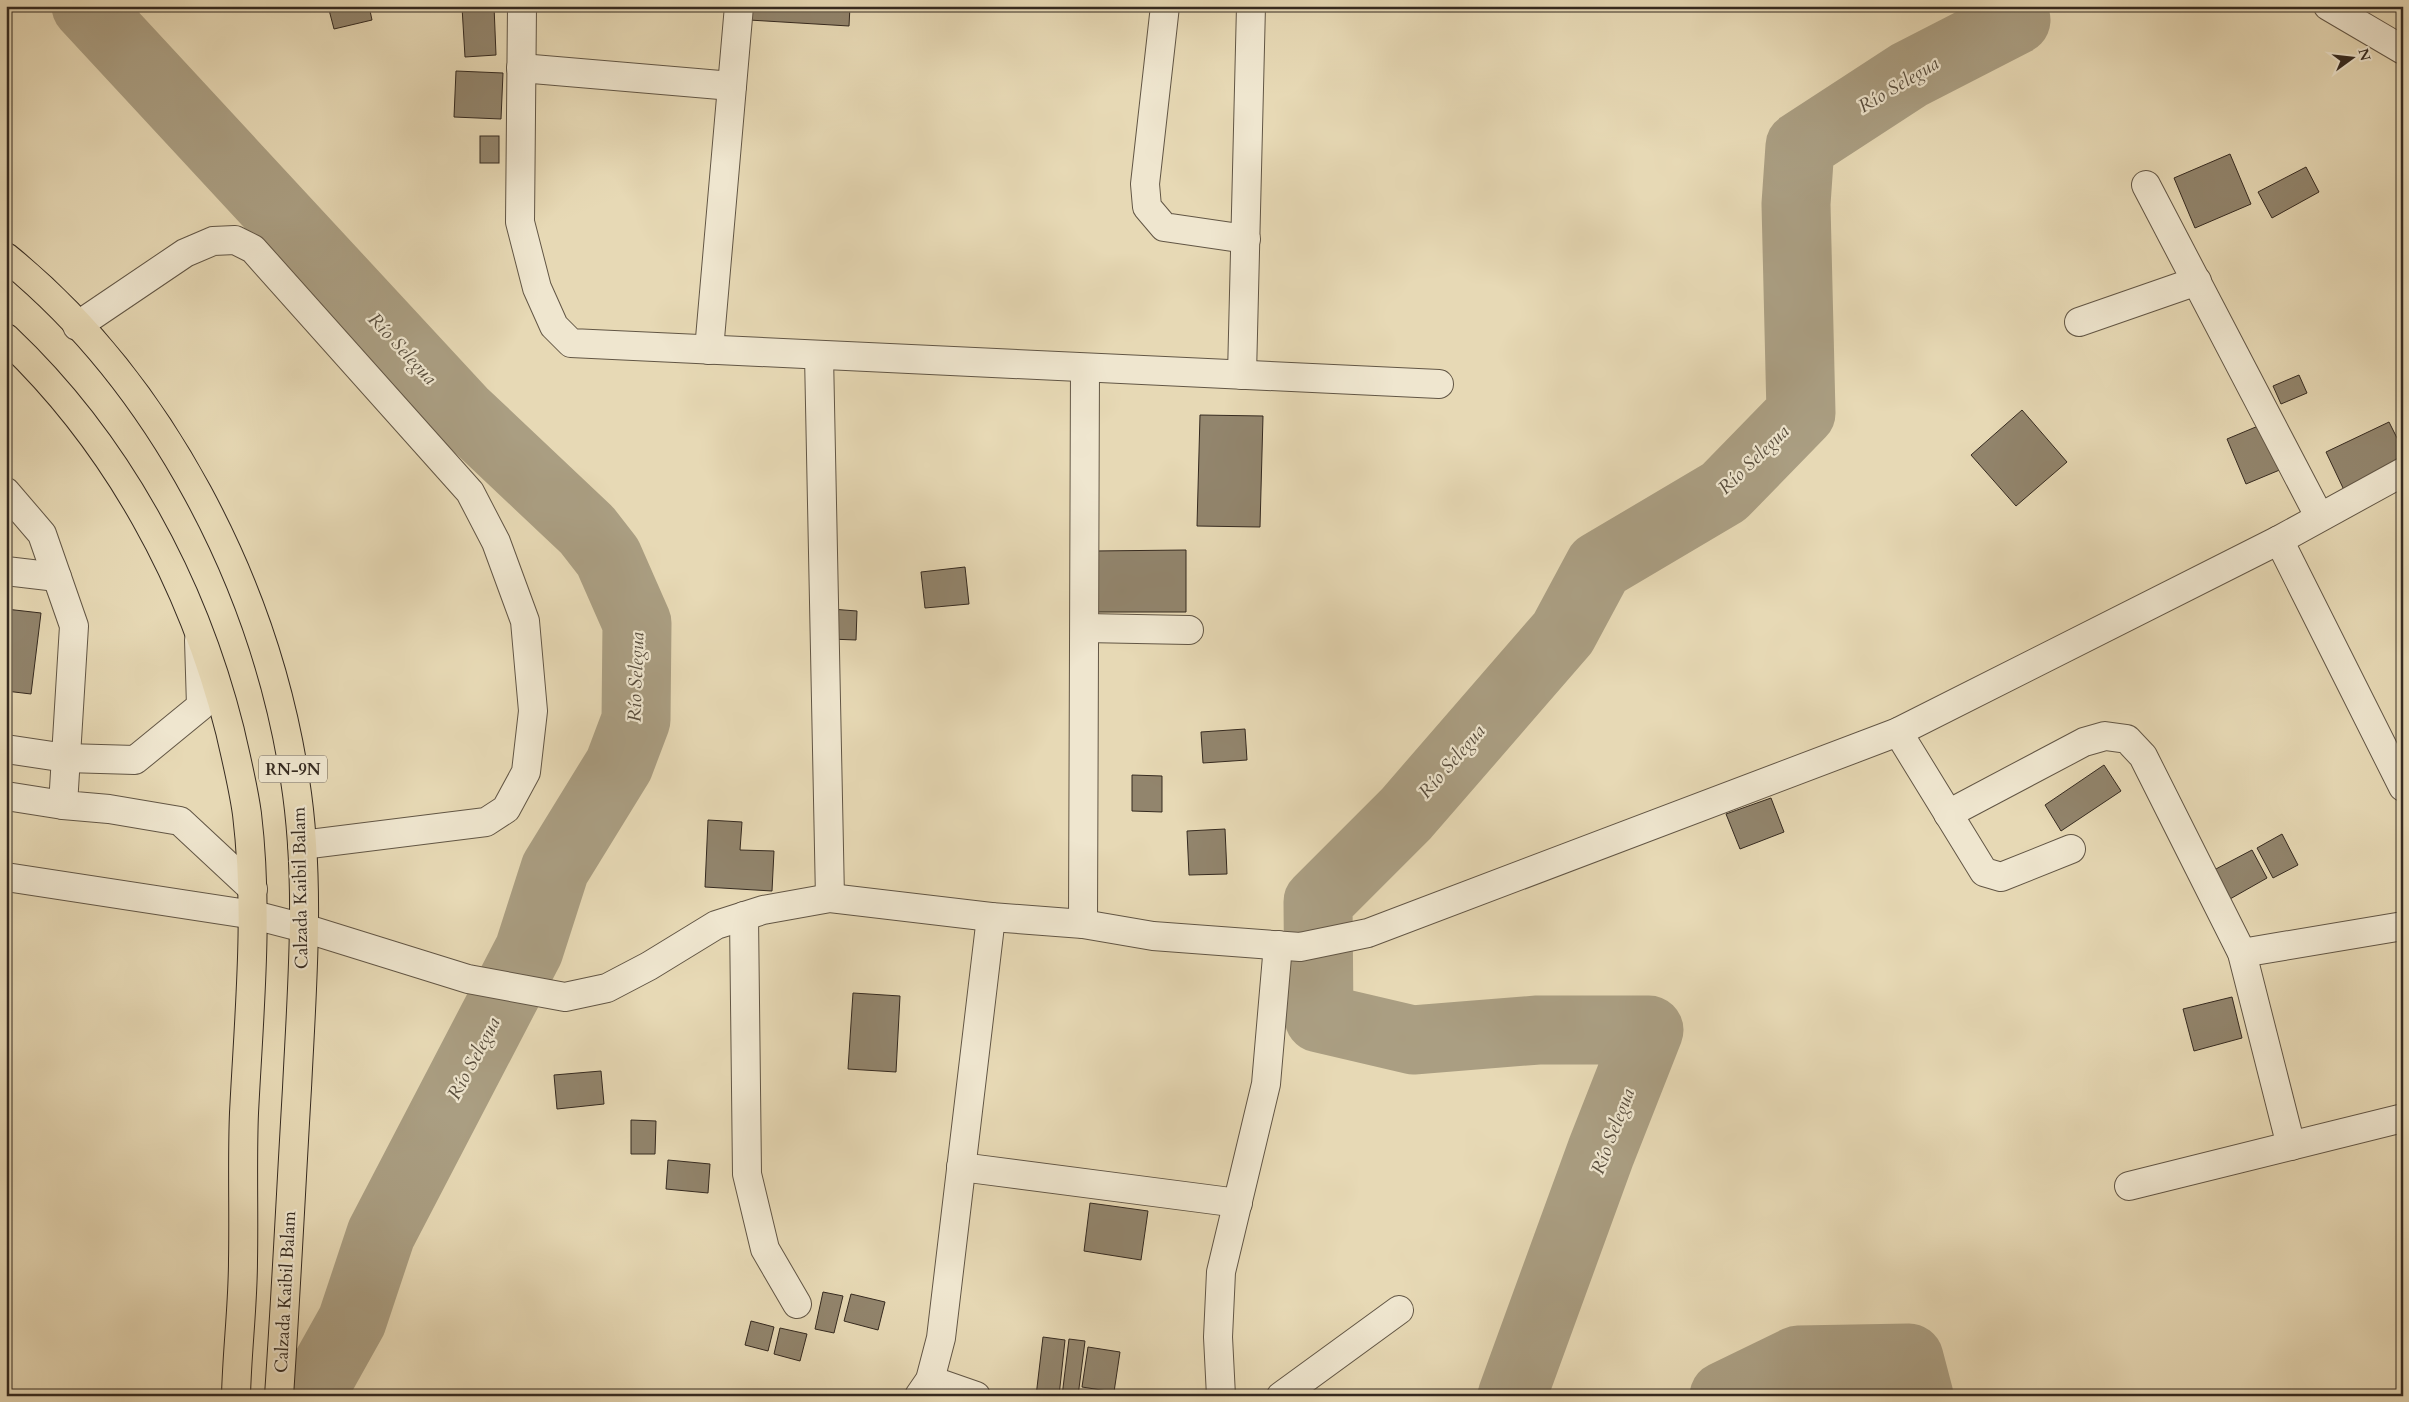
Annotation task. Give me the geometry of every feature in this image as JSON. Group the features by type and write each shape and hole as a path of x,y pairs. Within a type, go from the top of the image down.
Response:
{"main road":[{"name":"Calzada Kaibil Balam","path":"6,256 57,303 110,362 146,409 170,446 210,515 234,566 260,632 277,691 295,780 302,845 304,928 279,1396"},
{"name":"RN-9N","path":"6,338 58,392 98,443 139,504 184,592 199,631 218,684 240,775 247,813 254,902 243,1136 243,1264 236,1387"}],"street":[{"path":"522,6 520,222 537,288 554,326 571,343 1439,384"},
{"path":"709,350 739,6"},
{"path":"1165,6 1145,184 1147,207 1164,227 1246,239"},
{"path":"1242,375 1251,6"},
{"path":"2328,6 2403,50"},
{"path":"521,68 732,86"},
{"path":"2146,185 2319,516"},
{"path":"77,326 185,253 213,241 235,240 253,249 470,492 496,542 525,621 533,711 526,772 506,809 486,822 302,845"},
{"path":"2079,322 2197,282"},
{"path":"819,355 830,898"},
{"path":"1083,924 1086,368"},
{"path":"6,796 63,805 109,809 180,821 254,902 304,928 468,978 565,997 607,988 650,966 716,926 763,910 830,898 991,917 1083,924 1153,936 1290,946 1368,933 1898,732 2279,540 2319,516 2403,472"},
{"path":"6,492 42,534 74,626 63,805"},
{"path":"2279,540 2403,787"},
{"path":"6,571 57,577"},
{"path":"1085,628 1190,630"},
{"path":"6,749 66,758 135,760 201,706 199,631"},
{"path":"1898,732 1984,872 2001,877 2071,849"},
{"path":"1948,814 2084,742 2106,736 2127,739 2143,756 2242,953 2291,1146"},
{"path":"6,877 254,902"},
{"path":"744,916 748,1174 765,1249 797,1304"},
{"path":"976,1396 924,1388 941,1338 991,917"},
{"path":"2242,953 2403,926"},
{"path":"1221,1396 1218,1337 1221,1272 1266,1084 1290,946"},
{"path":"2129,1186 2403,1118"},
{"path":"961,1167 1238,1203"},
{"path":"1281,1396 1399,1310"}],"building":[{"path":"328,6 369,6 372,20 334,29"},
{"path":"494,6 496,55 465,57 462,7"},
{"path":"750,6 850,6 849,26 749,20"},
{"path":"456,71 503,73 501,119 454,117"},
{"path":"480,136 499,136 499,163 480,163"},
{"path":"2230,154 2251,204 2195,228 2174,178"},
{"path":"2306,167 2319,192 2272,218 2258,192"},
{"path":"2299,375 2307,393 2281,404 2273,386"},
{"path":"2022,410 2067,462 2016,506 1971,455"},
{"path":"1200,415 1263,416 1260,527 1197,526"},
{"path":"2389,422 2403,450 2403,462 2344,490 2326,452"},
{"path":"2263,424 2282,469 2246,484 2227,439"},
{"path":"1186,550 1186,612 1094,612 1093,551"},
{"path":"965,567 969,604 925,608 921,572"},
{"path":"6,609 41,613 31,694 6,691"},
{"path":"831,609 857,611 856,640 830,639"},
{"path":"1245,729 1247,760 1203,763 1201,732"},
{"path":"2104,765 2121,791 2061,831 2045,805"},
{"path":"1132,775 1162,776 1162,812 1132,811"},
{"path":"1771,798 1784,832 1740,849 1726,814"},
{"path":"708,820 742,822 740,850 774,851 772,891 705,887"},
{"path":"1225,829 1227,874 1189,875 1187,831"},
{"path":"2282,834 2298,865 2273,878 2257,848"},
{"path":"2252,850 2267,878 2230,899 2214,870"},
{"path":"853,993 900,996 896,1072 848,1069"},
{"path":"2232,997 2242,1038 2194,1051 2183,1009"},
{"path":"601,1071 604,1104 557,1109 554,1075"},
{"path":"631,1120 656,1121 655,1154 631,1154"},
{"path":"668,1160 710,1164 708,1193 666,1189"},
{"path":"1090,1203 1148,1211 1141,1260 1084,1251"},
{"path":"823,1292 843,1296 834,1333 815,1329"},
{"path":"851,1294 885,1302 878,1330 844,1321"},
{"path":"751,1321 774,1327 768,1351 745,1345"},
{"path":"780,1328 807,1334 800,1361 774,1354"},
{"path":"1043,1337 1065,1340 1059,1396 1036,1396"},
{"path":"1069,1339 1085,1341 1078,1396 1062,1396"},
{"path":"1088,1347 1120,1352 1114,1392 1082,1387"}],"waterway":[{"name":"Río Selegua","path":"86,6 462,412 587,530 608,557 637,623 636,720 619,765 555,869 529,950 381,1234 352,1321 310,1396"},
{"name":"Río Selegua","path":"1512,1396 1601,1152 1649,1030 1538,1030 1413,1040 1319,1018 1318,902 1406,814 1563,633 1599,566 1724,492 1801,413 1796,204 1800,146 1909,75 2016,20 2012,6"},
{"name":"Río Selegua","path":"1724,1396 1798,1360 1909,1358 1919,1396"}]}
